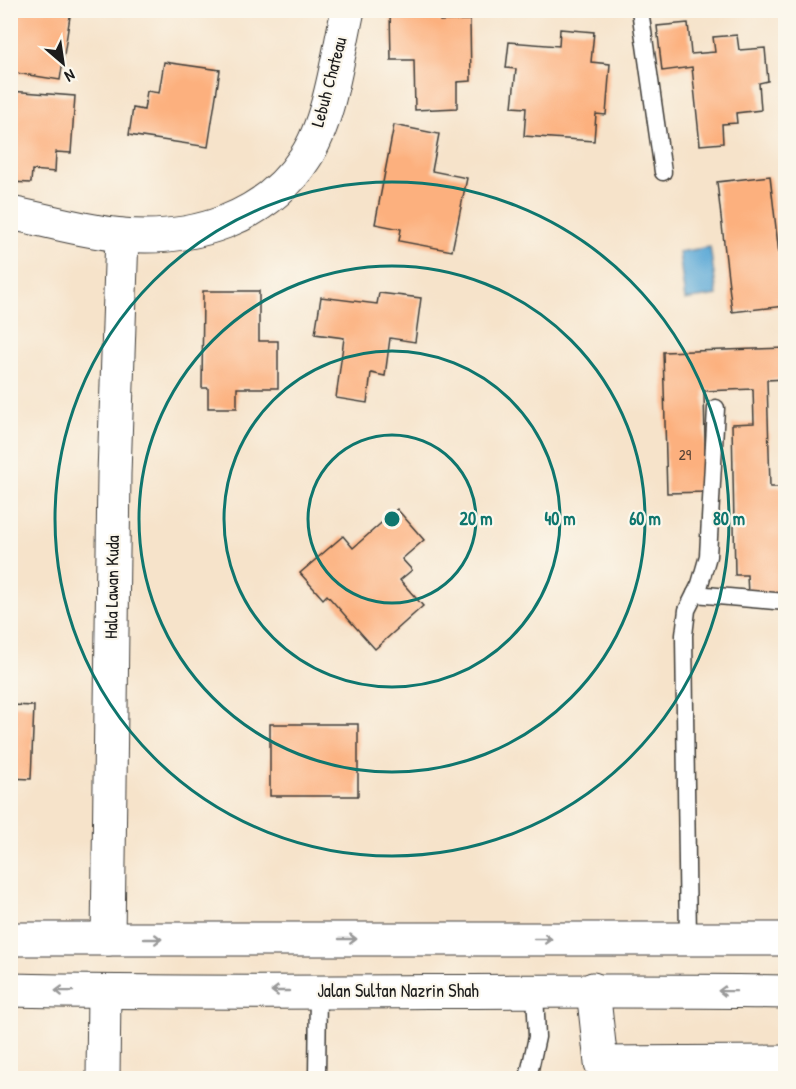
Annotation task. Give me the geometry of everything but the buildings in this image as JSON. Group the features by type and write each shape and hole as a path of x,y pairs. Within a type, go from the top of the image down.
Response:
{"main road":[{"name":"Lebuh Chateau","path":"10,213 122,235 182,234 228,223 273,196 306,158 326,109 348,10"},
{"name":"Hala Lawan Kuda","path":"108,939 114,474 122,235"},
{"path":"10,939 786,939"},
{"path":"593,989 602,1071 781,1068"},
{"name":"Jalan Sultan Nazrin Shah","path":"10,990 104,992 593,989 786,992"},
{"path":"103,1078 104,992"}],"lane":[{"path":"640,10 663,172"},
{"path":"688,939 684,635 687,610 708,556 716,408"},
{"path":"695,594 786,602"},
{"path":"317,1078 318,990"},
{"path":"528,1078 537,1037 535,991"}],"water":[{"path":"710,247 717,295 685,300 679,252"}]}
